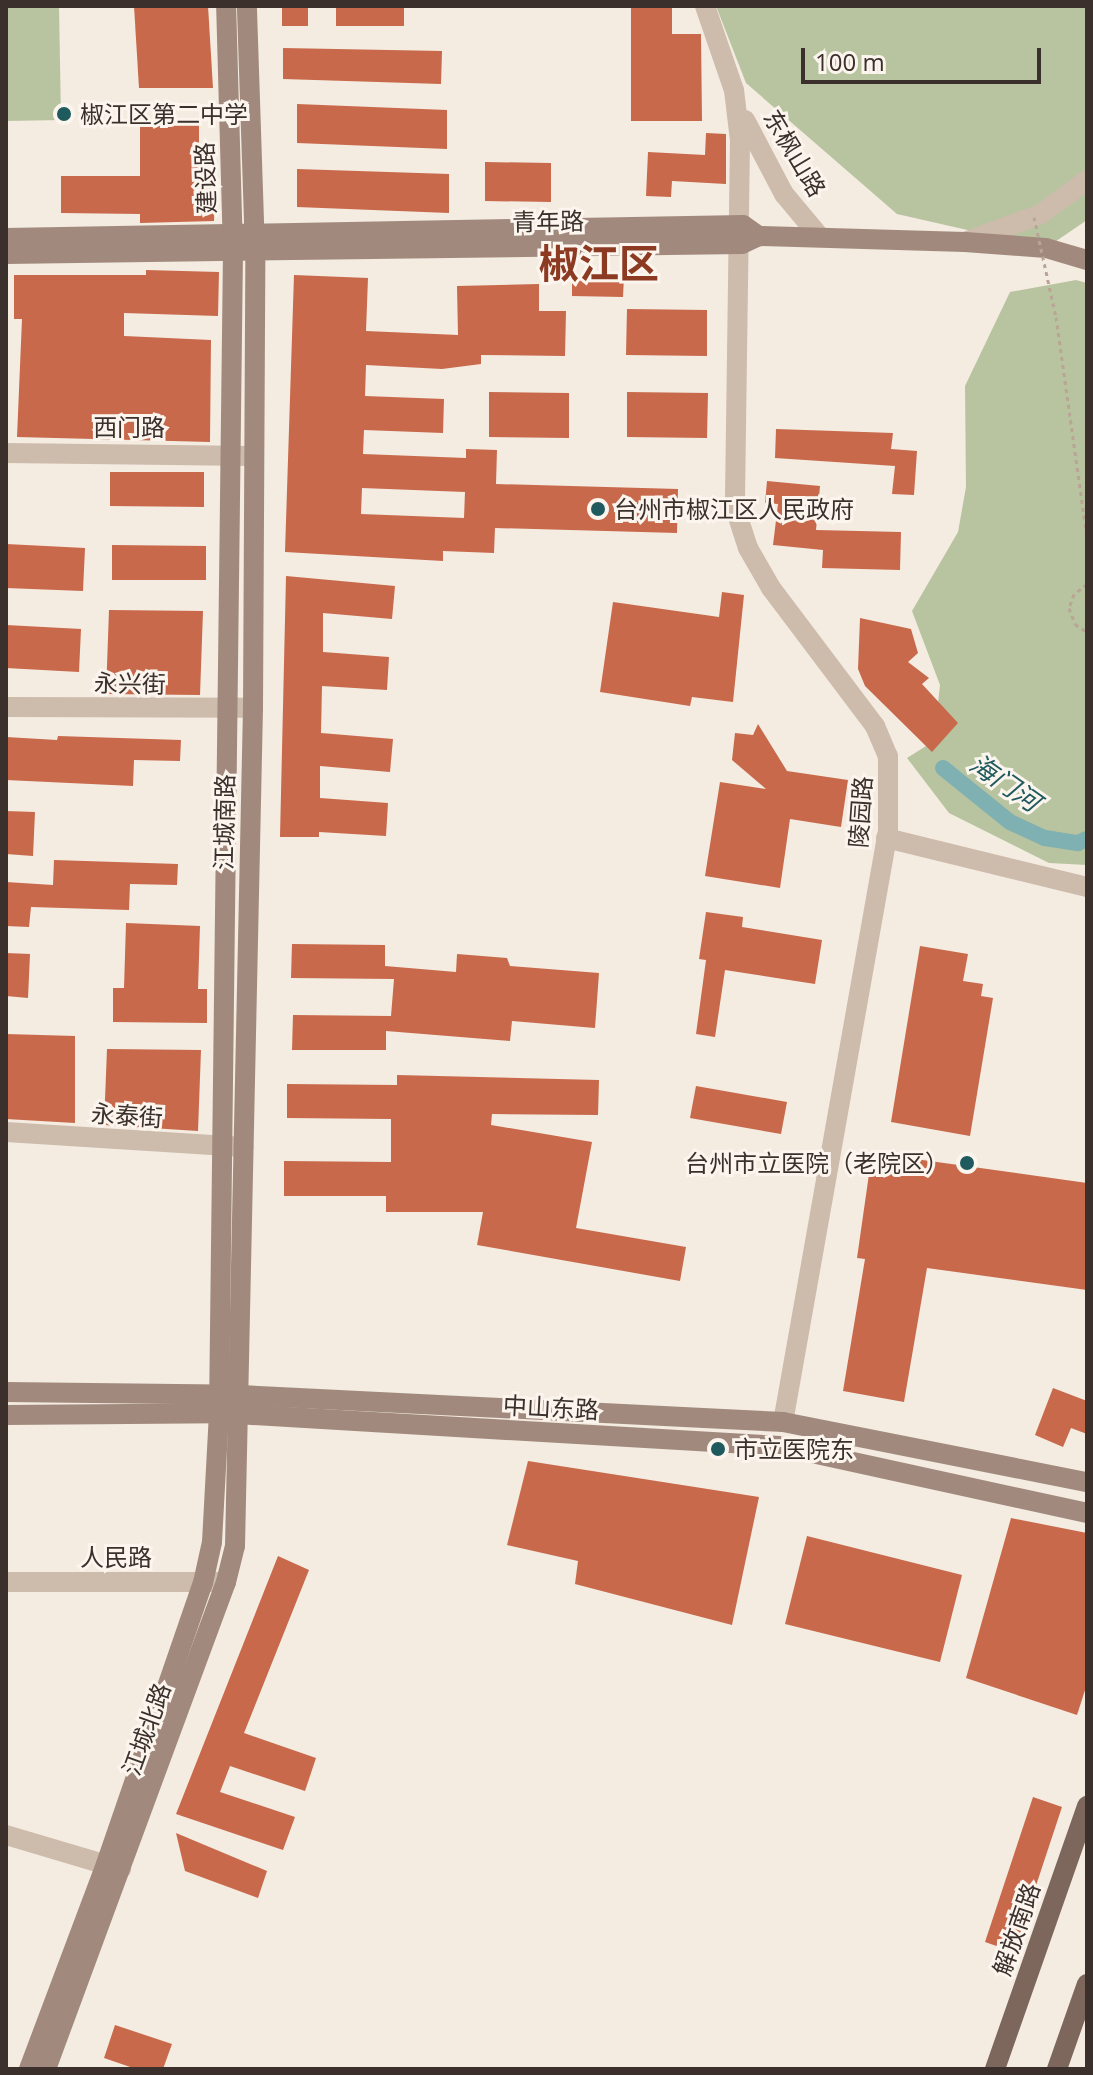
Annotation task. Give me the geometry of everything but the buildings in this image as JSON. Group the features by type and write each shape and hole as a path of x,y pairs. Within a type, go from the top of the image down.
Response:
{"main road":[{"name":"建设路","path":"226,6 233,245"},
{"name":"建设路","path":"247,6 255,243"},
{"name":"青年路","path":"6,254 255,243 748,235 965,242 1046,248 1087,260"},
{"path":"6,238 233,245"},
{"name":"江城南路","path":"241,1405 253,708 255,243"},
{"name":"江城南路","path":"219,1404 224,710 233,245"},
{"name":"中山东路","path":"6,1392 241,1405 783,1422 1087,1482"},
{"name":"中山东路","path":"6,1415 219,1404"},
{"name":"江城北路","path":"46,2069 114,1867 203,1583 212,1542 219,1404"},
{"name":"中山东路","path":"241,1405 780,1446 1087,1513"},
{"name":"江城北路","path":"29,2069 114,1867 226,1582 235,1546 241,1405"},
{"name":"解放南路","path":"995,2069 1087,1806"},
{"path":"1057,2069 1087,1984"}],"street":[{"name":"东枫山路","path":"705,6 752,140 784,194 820,237"},
{"name":"东枫山路","path":"734,90 748,235"},
{"path":"965,242 1034,217 1087,180"},
{"name":"陵园路","path":"748,235 732,453 735,508 748,548 771,588 875,726 884,746 890,789 886,838 783,1422"},
{"name":"西门路","path":"6,453 253,456"},
{"name":"永兴街","path":"6,707 253,708"},
{"path":"886,838 1087,887"},
{"name":"永泰街","path":"6,1132 221,1148 244,1147"},
{"name":"人民路","path":"6,1582 226,1582"},
{"path":"6,1835 114,1867"}],"path":[{"path":"1034,217 1056,317 1087,538"},
{"path":"1087,584 1074,594 1069,608 1075,624 1087,632"}],"green space":[{"path":"6,6 59,6 61,120 6,121"},
{"path":"716,6 1087,6 1087,220 1046,248 897,214 746,83"},
{"path":"1076,280 1087,283 1087,865 1049,863 949,813 907,758 934,741 940,685 912,611 958,532 966,487 965,386 1010,292"}],"waterway":[{"name":"海门河","path":"943,768 1010,822 1045,838 1078,843 1087,839"}],"place":[{"name":"椒江区第二中学","path":"64,114"},
{"name":"台州市椒江区人民政府","path":"598,509"},
{"name":"台州市立医院（老院区）","path":"967,1163"},
{"name":"市立医院东","path":"718,1449"}],"district":[{"name":"椒江区","path":"599,263"}]}
